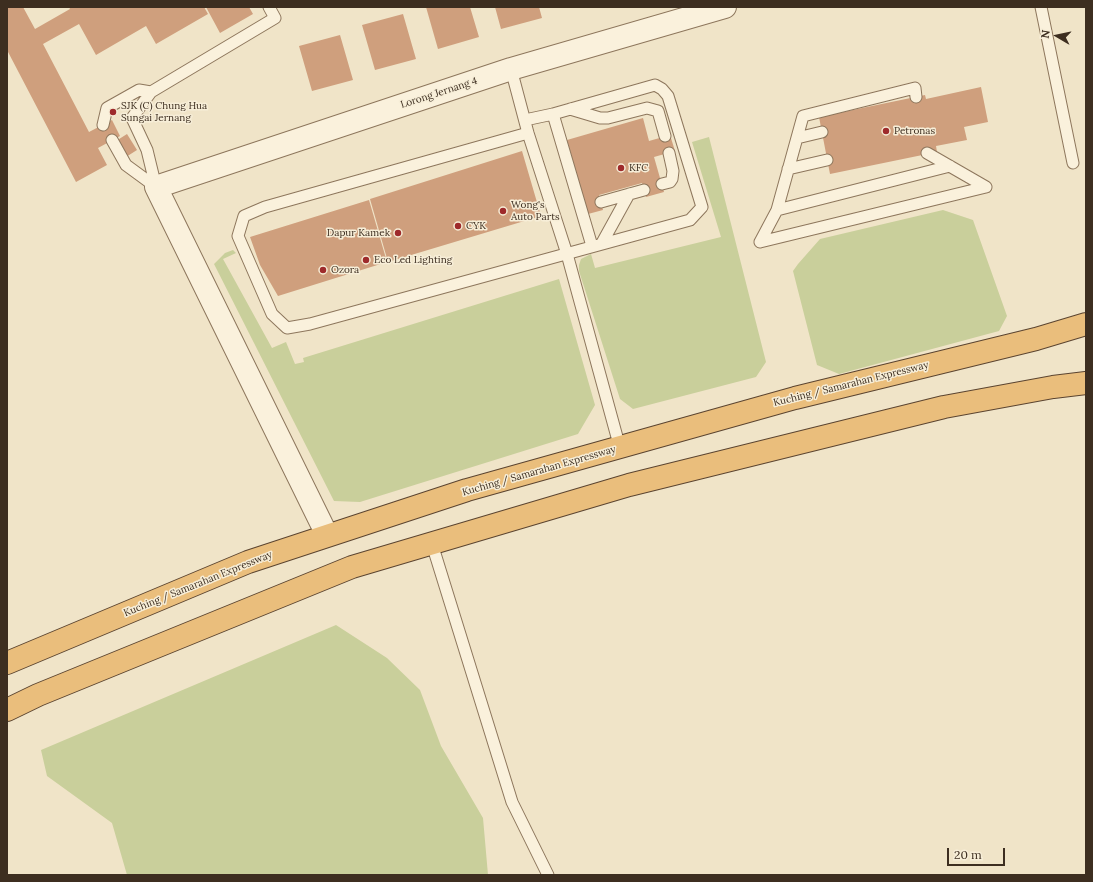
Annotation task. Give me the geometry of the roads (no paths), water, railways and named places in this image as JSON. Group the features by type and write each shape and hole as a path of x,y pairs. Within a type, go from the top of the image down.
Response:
{"highway":[{"name":"Kuching / Samarahan Expressway","path":"7,663 248,562 467,490 795,398 1036,339 1086,324"},
{"path":"7,710 38,695 352,568 629,485 944,407 1053,387 1086,383"}],"street":[{"name":"Lorong Jernang 4","path":"156,187 511,69 725,7"},
{"path":"156,187 327,535"}],"lane":[{"path":"156,187 147,150 132,118 151,92 275,18 269,7"},
{"path":"1042,7 1073,163"},
{"path":"511,69 528,133 567,254 620,448"},
{"path":"525,120 553,114 655,85 662,89 668,96 702,207 690,220 317,322 287,328 272,314 238,236 244,216 265,207 528,133"},
{"path":"916,97 915,88 803,116 777,210 760,242 986,187 927,153"},
{"path":"103,125 107,108 139,90 151,92"},
{"path":"570,109 600,118 608,118 647,108 658,112 665,136"},
{"path":"553,114 597,245"},
{"path":"797,138 822,132"},
{"path":"112,140 126,165 156,187"},
{"path":"662,184 670,182 672,179 674,170 669,153"},
{"path":"788,169 827,160"},
{"path":"777,210 950,166"},
{"path":"601,202 644,190"},
{"path":"597,245 629,194"},
{"path":"432,544 512,802 548,875"}],"place":[{"name":"SJK (C) Chung Hua Sungai Jernang","path":"113,112"},
{"name":"Petronas","path":"886,131"},
{"name":"KFC","path":"621,168"},
{"name":"Wong's Auto Parts","path":"503,211"},
{"name":"CYK","path":"458,226"},
{"name":"Dapur Kamek","path":"398,233"},
{"name":"Eco Led Lighting","path":"366,260"},
{"name":"Ozora","path":"323,270"}]}
